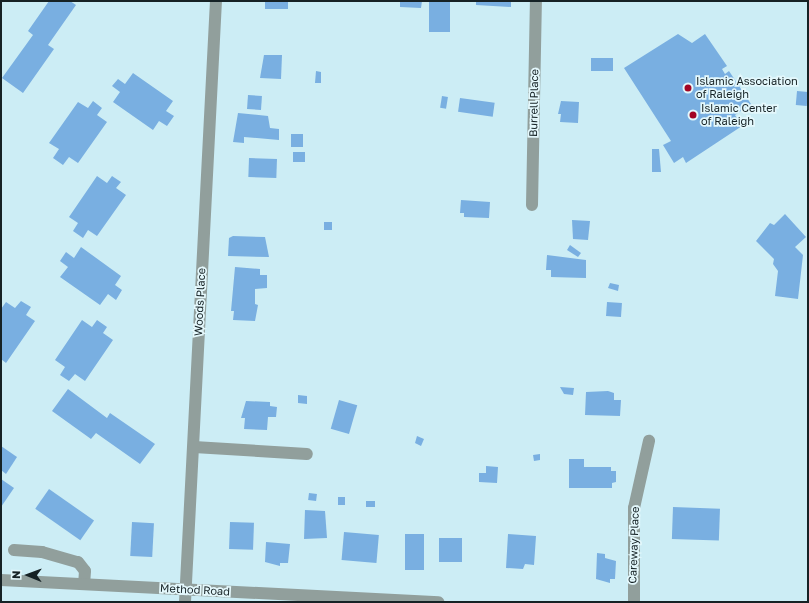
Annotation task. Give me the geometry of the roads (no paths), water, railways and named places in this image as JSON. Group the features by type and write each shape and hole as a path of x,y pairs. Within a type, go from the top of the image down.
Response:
{"street":[{"name":"Woods Place","path":"185,602 216,1"},
{"name":"Burrell Place","path":"532,205 536,1"},
{"name":"Careway Place","path":"634,602 634,508 649,442"},
{"path":"194,447 307,454"},
{"path":"14,550 56,555 78,562 85,571 84,584"},
{"name":"Method Road","path":"1,580 438,602"}],"place":[{"name":"Islamic Association of Raleigh","path":"688,88"},
{"name":"Islamic Center of Raleigh","path":"693,115"}]}
